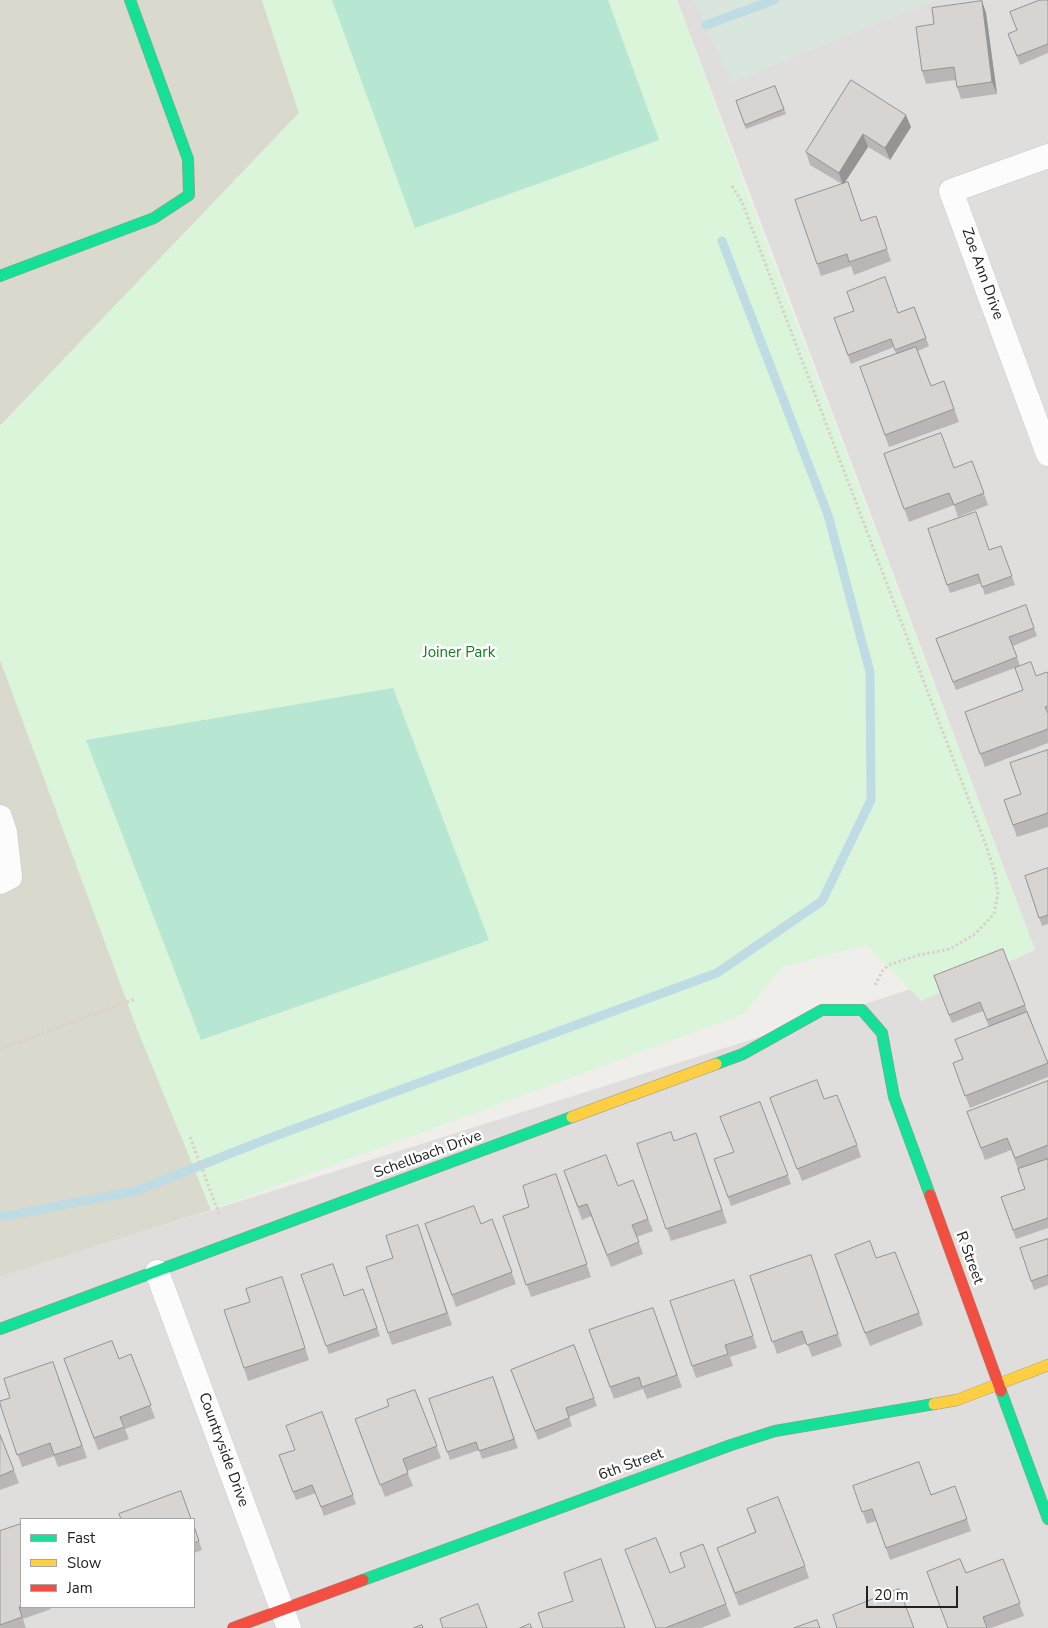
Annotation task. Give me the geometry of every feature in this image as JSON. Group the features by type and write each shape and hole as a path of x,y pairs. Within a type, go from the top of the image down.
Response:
{"street":[{"path":"0,276 154,218 189,195 188,158 130,0"},
{"name":"Zoe Ann Drive","path":"1048,156 951,191 1048,454"},
{"path":"0,817 5,832 10,877 0,882"},
{"name":"Schellbach Drive","path":"0,1330 743,1054 822,1010 862,1010"},
{"name":"R Street","path":"862,1010 882,1034 894,1098 1048,1519"},
{"name":"Countryside Drive","path":"157,1272 285,1619"},
{"name":"6th Street","path":"233,1628 285,1619 731,1445 775,1431 957,1400 1048,1365"}],"path":[{"path":"732,186 742,202 987,848 995,874 998,894 994,914 975,934 950,949 919,955 889,965 883,970 862,1010"},
{"path":"0,1049 135,999"},
{"path":"190,1137 212,1196"}],"shaded area":[{"path":"0,0 262,0 299,113 0,426"},
{"path":"677,0 1048,0 1048,1628 0,1628 0,1277 1035,950"},
{"path":"694,0 936,0 732,82"},
{"path":"0,656 211,1210 0,1277"}],"green space":[{"name":"Joiner Park","path":"262,0 677,0 751,204 1035,950 921,1001 867,945 782,967 744,1014 211,1210 137,1029 0,660 0,426 299,113"},
{"path":"332,0 608,0 659,140 415,228"},
{"path":"393,688 489,940 201,1040 86,740"}],"building":[{"path":"1040,0 1048,0 1048,44 1017,56 1008,34 1017,30 1010,12"},
{"path":"982,1 992,82 957,87 954,67 922,71 916,27 934,24 932,8"},
{"path":"851,80 906,115 885,148 863,134 839,173 806,152"},
{"path":"775,86 784,109 745,125 736,101"},
{"path":"848,182 861,221 876,216 887,249 849,262 847,254 817,264 795,200"},
{"path":"885,277 898,313 914,307 926,338 895,350 891,339 848,355 834,318 854,311 847,292"},
{"path":"916,347 931,386 944,381 954,409 885,435 860,367"},
{"path":"941,433 954,468 972,461 984,493 954,505 949,493 904,509 884,454"},
{"path":"976,512 989,550 1001,546 1012,576 982,587 978,574 947,585 928,529"},
{"path":"1026,605 1034,628 1009,637 1017,657 953,682 936,639"},
{"path":"1031,662 1036,676 1047,672 1048,674 1048,706 1045,707 1048,713 1048,729 980,754 965,712 1023,690 1015,668"},
{"path":"1048,750 1048,813 1013,825 1004,800 1021,794 1010,763"},
{"path":"1048,868 1048,915 1039,918 1025,876"},
{"path":"1003,949 1025,1005 987,1020 980,1002 949,1015 934,976"},
{"path":"1027,1012 1048,1063 965,1096 953,1063 963,1059 955,1040"},
{"path":"817,1080 824,1099 837,1095 857,1145 797,1169 770,1098"},
{"path":"1048,1081 1048,1145 1015,1158 1007,1138 981,1148 967,1112"},
{"path":"760,1102 788,1175 728,1197 714,1159 734,1152 720,1117"},
{"path":"671,1132 674,1141 696,1133 722,1210 666,1229 637,1144"},
{"path":"606,1155 618,1186 633,1180 648,1219 632,1225 639,1242 607,1255 587,1204 578,1207 564,1171"},
{"path":"1048,1159 1048,1218 1013,1230 1001,1197 1025,1189 1018,1169"},
{"path":"556,1174 587,1264 526,1285 503,1216 529,1207 523,1186"},
{"path":"474,1206 481,1224 492,1219 512,1272 452,1295 425,1224"},
{"path":"418,1225 447,1313 388,1333 366,1267 393,1258 386,1236"},
{"path":"1048,1239 1048,1275 1031,1281 1020,1248"},
{"path":"870,1241 876,1258 895,1252 919,1313 865,1333 835,1255"},
{"path":"811,1255 838,1334 807,1345 802,1331 772,1342 750,1276"},
{"path":"333,1264 344,1296 363,1289 377,1328 326,1346 301,1275"},
{"path":"282,1277 305,1348 244,1368 224,1310 250,1302 246,1289"},
{"path":"734,1280 753,1336 725,1345 728,1354 692,1366 670,1301"},
{"path":"653,1308 677,1375 642,1387 639,1377 610,1387 589,1330"},
{"path":"112,1341 119,1359 131,1354 151,1405 120,1417 124,1427 94,1438 64,1359"},
{"path":"574,1345 594,1398 566,1408 569,1418 535,1431 511,1370"},
{"path":"53,1362 82,1446 54,1455 50,1443 17,1455 0,1404 0,1401 10,1398 4,1379"},
{"path":"493,1377 514,1439 479,1451 476,1442 447,1452 429,1399"},
{"path":"415,1390 437,1446 403,1459 408,1473 380,1485 355,1419 389,1406 387,1400"},
{"path":"322,1412 353,1495 321,1507 312,1485 293,1492 279,1455 295,1450 286,1426"},
{"path":"0,1435 14,1470 0,1476"},
{"path":"919,1462 931,1495 955,1486 967,1519 886,1548 872,1509 862,1512 853,1486"},
{"path":"181,1491 191,1518 121,1518 119,1514"},
{"path":"778,1497 805,1566 735,1593 717,1548 756,1532 747,1509"},
{"path":"20,1524 19,1607 22,1617 0,1625 0,1531"},
{"path":"195,1529 199,1541 195,1543"},
{"path":"656,1538 670,1573 685,1567 680,1553 703,1544 726,1604 665,1628 656,1628 625,1550"},
{"path":"601,1559 625,1628 543,1628 538,1613 573,1601 564,1573"},
{"path":"960,1559 966,1573 1003,1559 1020,1603 983,1617 987,1628 948,1628 927,1572"},
{"path":"899,1589 914,1628 837,1628 833,1615"},
{"path":"478,1604 487,1628 443,1628 440,1619"},
{"path":"817,1620 820,1628 794,1628"},
{"path":"530,1624 532,1628 520,1628"}],"waterway":[{"path":"706,25 774,0"},
{"path":"0,1217 136,1191 267,1139 717,973 822,901 871,800 870,672 828,515 722,241"}],"traffic: fast":[{"path":"0,276 154,218 189,195 188,159 130,0"},
{"path":"716,1064 743,1054 822,1010 862,1010 882,1033 894,1097 930,1195"},
{"path":"0,1329 572,1117"},
{"path":"1001,1391 1048,1519"},
{"path":"363,1580 731,1445 775,1431 934,1404"}],"traffic: slow":[{"path":"572,1117 716,1064"},
{"path":"934,1404 957,1400 1048,1365"}],"traffic: jam":[{"path":"930,1195 1001,1391"},
{"path":"233,1628 363,1580"}]}
